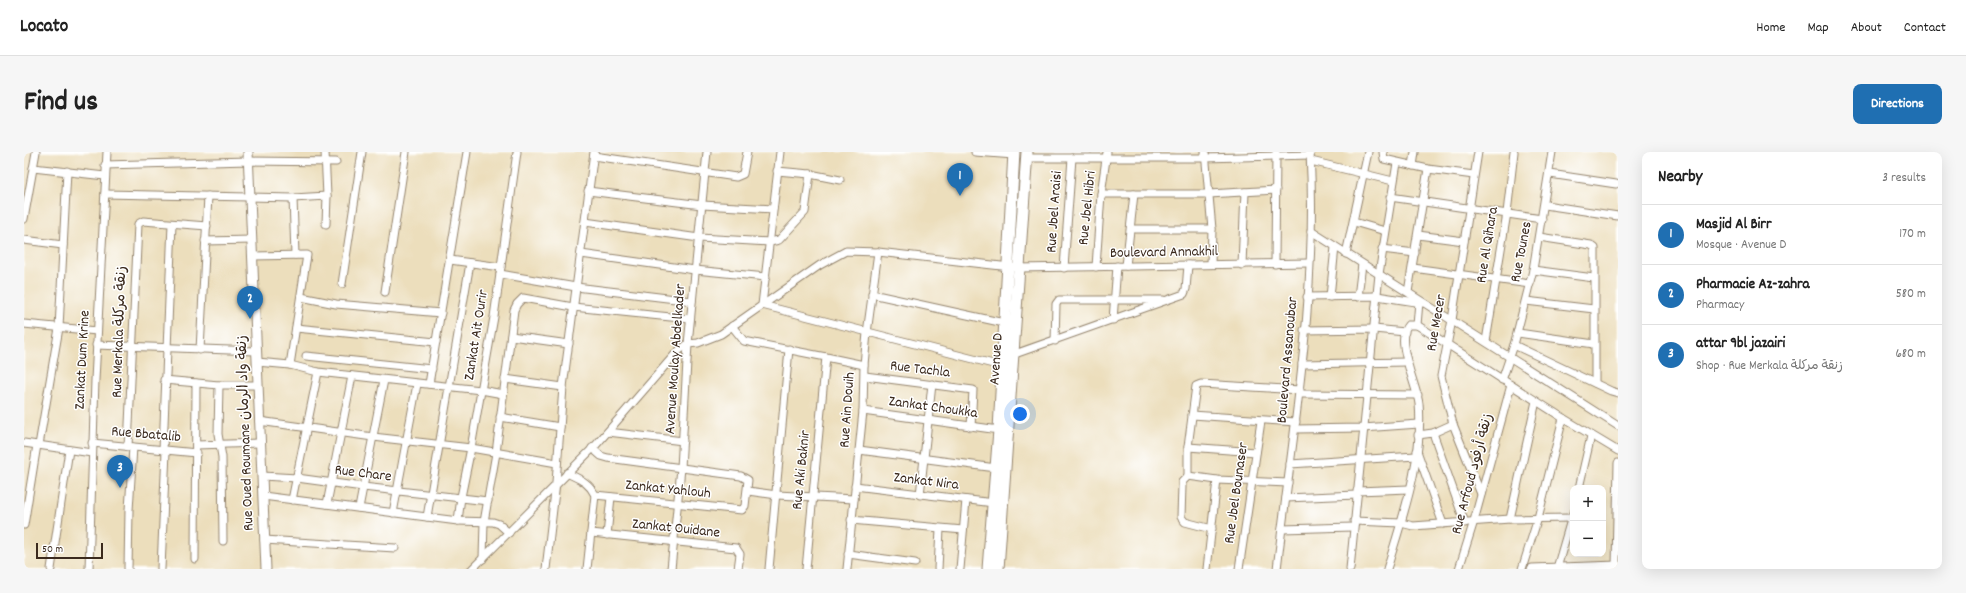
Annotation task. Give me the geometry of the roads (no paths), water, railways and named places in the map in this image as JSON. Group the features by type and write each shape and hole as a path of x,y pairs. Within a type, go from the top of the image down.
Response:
{"main road":[{"name":"Avenue D","path":"988,569 999,430 1001,366 1014,153"},
{"name":"Avenue D","path":"998,569 1027,155"},
{"path":"1013,173 1026,176"}],"street":[{"path":"24,219 36,152"},
{"name":"Zankat Dum Krine","path":"89,569 92,443 106,152"},
{"path":"325,152 327,196 326,224"},
{"path":"342,284 362,152"},
{"path":"385,292 406,152"},
{"path":"429,384 467,152"},
{"name":"Zankat Ait Ourir","path":"458,521 481,390 517,152"},
{"name":"Avenue Moulay Abdelkader","path":"671,569 681,468 690,319 707,152"},
{"path":"546,569 556,483 563,387 594,154 739,177 744,174 747,152"},
{"path":"780,152 762,305 1001,366"},
{"path":"975,152 1014,153"},
{"path":"1346,254 1368,152"},
{"path":"1383,152 1384,159 1397,163 1428,169 1474,174"},
{"path":"1413,166 1415,152"},
{"name":"Rue Mecer","path":"1478,152 1452,320 1441,376 1453,424 1481,494"},
{"name":"Rue Al Qihara","path":"1486,341 1507,213 1514,152"},
{"name":"Rue Tounes","path":"1510,356 1518,333 1533,270 1550,174 1552,152"},
{"path":"1027,155 1072,158 1107,154 1276,154 1310,156 1364,175 1393,180"},
{"name":"Rue Jbel Hibri","path":"1096,267 1101,194 1107,154"},
{"path":"1275,264 1276,154"},
{"path":"1205,155 1212,228 1211,264"},
{"path":"105,165 248,156 336,162"},
{"name":"Rue Oued Roumane زنقة واد الرمان","path":"248,156 266,569"},
{"name":"Boulevard Assanoubar","path":"1277,569 1300,392 1311,231 1310,156"},
{"name":"Rue Jbel Araisi","path":"1064,268 1072,158"},
{"path":"1350,569 1379,274 1390,197 1397,163"},
{"path":"33,168 105,176"},
{"path":"1408,292 1428,169"},
{"path":"24,525 59,328 67,171"},
{"path":"777,171 810,174 840,180"},
{"path":"585,222 699,238 770,242 779,240 805,212 810,174"},
{"path":"1550,174 1616,184"},
{"path":"1101,194 1209,194 1276,190"},
{"path":"588,191 702,205 773,209"},
{"path":"1242,265 1245,192"},
{"path":"105,194 293,198 327,196"},
{"path":"1126,266 1134,194"},
{"path":"200,350 208,196"},
{"path":"1390,197 1542,219"},
{"path":"293,198 295,255"},
{"path":"1545,205 1618,216"},
{"name":"Rue Merkala زنقة مركلة","path":"128,569 132,347 137,228 139,222 143,221 172,224"},
{"path":"1354,222 1385,231"},
{"path":"161,569 164,380 172,224 207,226"},
{"path":"1131,229 1212,228"},
{"path":"1311,231 1408,292 1422,303 1510,356 1618,426"},
{"path":"1418,235 1464,240"},
{"path":"1539,237 1594,247 1595,383"},
{"path":"24,240 63,245"},
{"path":"205,241 252,240"},
{"path":"1330,297 1336,247"},
{"path":"1382,249 1415,253"},
{"name":"Boulevard Annakhil","path":"688,344 712,339 721,334 840,253 846,251 878,252 1019,268 1309,263"},
{"name":"Rue Ain Douih","path":"847,569 863,411 865,376 864,365 867,333 878,252"},
{"path":"252,256 305,254 308,257 290,365"},
{"path":"581,254 695,270 766,277"},
{"path":"450,260 470,263 576,287 692,301"},
{"path":"426,517 450,387 470,263"},
{"path":"1358,297 1362,264"},
{"path":"1012,355 1182,296 1186,292 1188,265"},
{"path":"1113,320 1117,266"},
{"path":"1413,268 1496,278 1530,284"},
{"path":"1533,270 1594,278"},
{"path":"872,294 1004,323"},
{"path":"1307,297 1377,296 1422,303"},
{"path":"301,297 336,304 441,314"},
{"path":"483,559 484,522 496,454 514,310 522,299 573,307 690,319"},
{"path":"1055,340 1058,301 1114,299 1168,300"},
{"path":"1526,300 1594,309"},
{"path":"1417,325 1422,303"},
{"path":"24,324 97,331"},
{"path":"1387,569 1401,523 1417,453 1419,424 1418,395 1406,362 1405,332 1408,325 1417,325 1591,436 1618,451"},
{"path":"732,326 744,341 789,348 864,365"},
{"path":"296,328 436,342"},
{"path":"1304,330 1374,329 1405,332"},
{"path":"1518,333 1594,344"},
{"path":"511,336 569,344"},
{"path":"472,569 608,432 669,360 688,344"},
{"path":"96,345 166,349 256,351"},
{"path":"1514,345 1618,393"},
{"path":"769,569 777,495 789,348"},
{"path":"306,356 432,369"},
{"name":"Rue Aki Baknir","path":"806,569 826,356"},
{"path":"1502,380 1510,356"},
{"path":"257,362 290,365 318,372 481,390 503,394"},
{"path":"1302,364 1406,362"},
{"path":"292,500 318,372"},
{"path":"327,504 352,376"},
{"name":"Rue Tachla","path":"865,376 973,390 972,427"},
{"path":"506,379 563,387"},
{"path":"164,380 219,385 258,385"},
{"path":"359,508 384,380"},
{"path":"195,559 196,383"},
{"path":"393,513 417,384"},
{"path":"920,495 932,384"},
{"path":"1212,529 1185,522 1181,517 1182,482 1188,476 1188,447 1195,388 1199,384 1300,392 1367,395 1418,395"},
{"path":"219,385 218,434 220,445 223,541"},
{"name":"Rue Arfoud زنقة أرفود","path":"1459,569 1474,521 1510,385"},
{"path":"1510,519 1536,401"},
{"name":"Zankat Choukka","path":"863,411 999,430"},
{"path":"1192,415 1261,421 1295,426 1364,428 1419,424"},
{"path":"500,418 560,427"},
{"path":"1522,569 1538,518 1563,418"},
{"path":"259,421 373,437 471,448 496,454 557,463"},
{"name":"Rue Jbel Bounaser","path":"1239,569 1261,421"},
{"path":"1418,436 1433,433 1453,424"},
{"path":"608,432 682,441"},
{"path":"1433,433 1465,523"},
{"path":"1580,485 1591,436"},
{"path":"24,443 92,453"},
{"name":"Rue Bbatalib","path":"92,443 164,450 196,449 220,445 260,443"},
{"path":"1188,447 1256,452"},
{"path":"592,448 602,456 608,458 744,477 748,480 748,491 777,495 854,499"},
{"path":"51,569 69,450"},
{"path":"859,450 996,468"},
{"path":"1290,464 1360,460 1417,453"},
{"path":"1417,453 1443,524"},
{"path":"1532,569 1617,566 1618,463"},
{"path":"567,473 584,481 591,487 594,495 587,569"},
{"name":"Rue Chare","path":"262,476 297,478 488,501"},
{"path":"1188,476 1217,480 1288,483"},
{"path":"1207,569 1217,480"},
{"name":"Zankat Nira","path":"855,486 994,503"},
{"path":"1286,498 1409,488"},
{"name":"Zankat Yahlouh","path":"594,495 678,505 740,510 745,508 748,491"},
{"path":"263,496 458,521 499,524 509,533"},
{"path":"607,535 611,497"},
{"path":"960,569 966,500"},
{"path":"1282,529 1354,524 1401,523 1413,526 1570,515"},
{"path":"851,520 963,530"},
{"path":"1557,568 1570,521"},
{"path":"938,569 940,529"},
{"name":"Zankat Ouidane","path":"591,533 674,543 736,548 740,554 738,569"},
{"path":"264,540 395,548"},
{"path":"848,554 915,563"}],"place":[{"name":"Masjid Al Birr","path":"960,196"},
{"name":"Pharmacie Az-zahra","path":"250,319"},
{"name":"attar 9bl jazairi","path":"120,488"}]}
